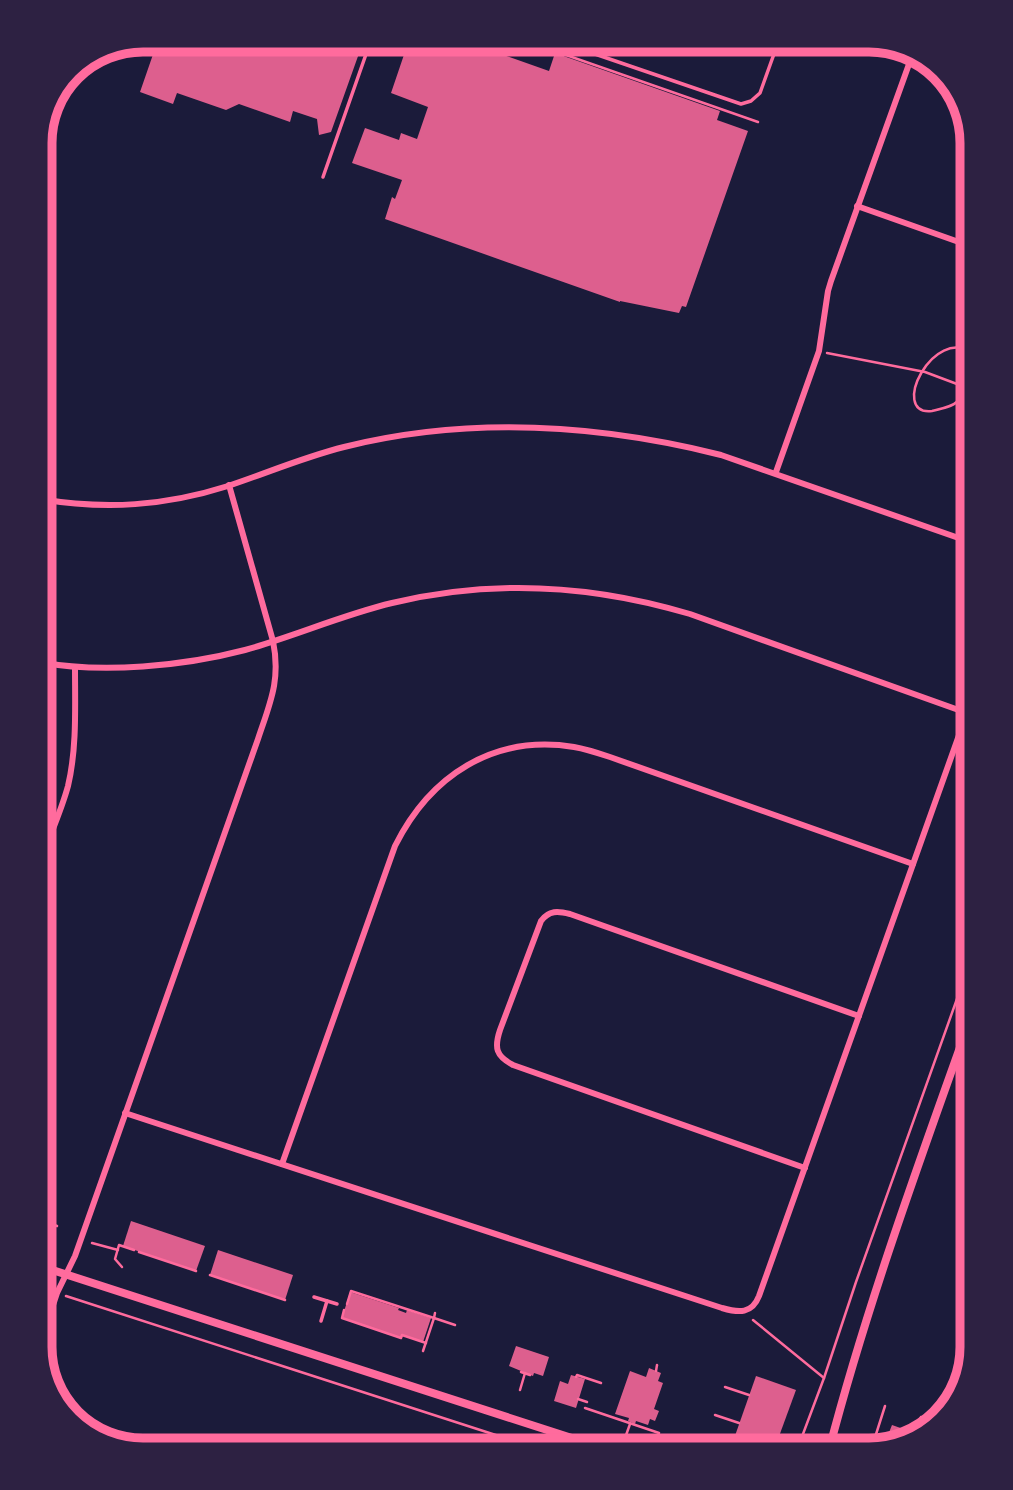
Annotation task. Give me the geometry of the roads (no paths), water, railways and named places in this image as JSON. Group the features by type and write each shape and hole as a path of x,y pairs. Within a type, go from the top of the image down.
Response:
{"street":[{"path":"776,472 819,351 828,291 910,62"},
{"path":"858,206 960,242"},
{"path":"53,501 138,505 165,501 229,485 302,459 367,442 441,430 519,427 600,432 658,440 721,454 960,538"},
{"path":"52,1308 75,1256 271,699 277,659 229,485"},
{"path":"53,664 75,667 158,665 243,650 357,612 425,596 477,589 569,589 622,597 690,614 960,710"},
{"path":"52,830 71,770 75,667"},
{"path":"125,1113 696,1300 732,1311 748,1310 757,1301 960,733"},
{"path":"282,1164 395,846 412,815 435,788 479,759 507,750 538,746 557,745 585,749 913,864"},
{"path":"805,1168 513,1065 500,1058 498,1052 498,1037 504,1018 541,921 556,911 859,1016"},
{"path":"833,1438 886,1257 960,1049"},
{"path":"52,1270 570,1438"}],"lane":[{"path":"323,177 366,53"},
{"path":"592,53 741,104 751,101 760,93 774,53"},
{"path":"314,1297 337,1304"},
{"path":"321,1321 327,1301"}]}
